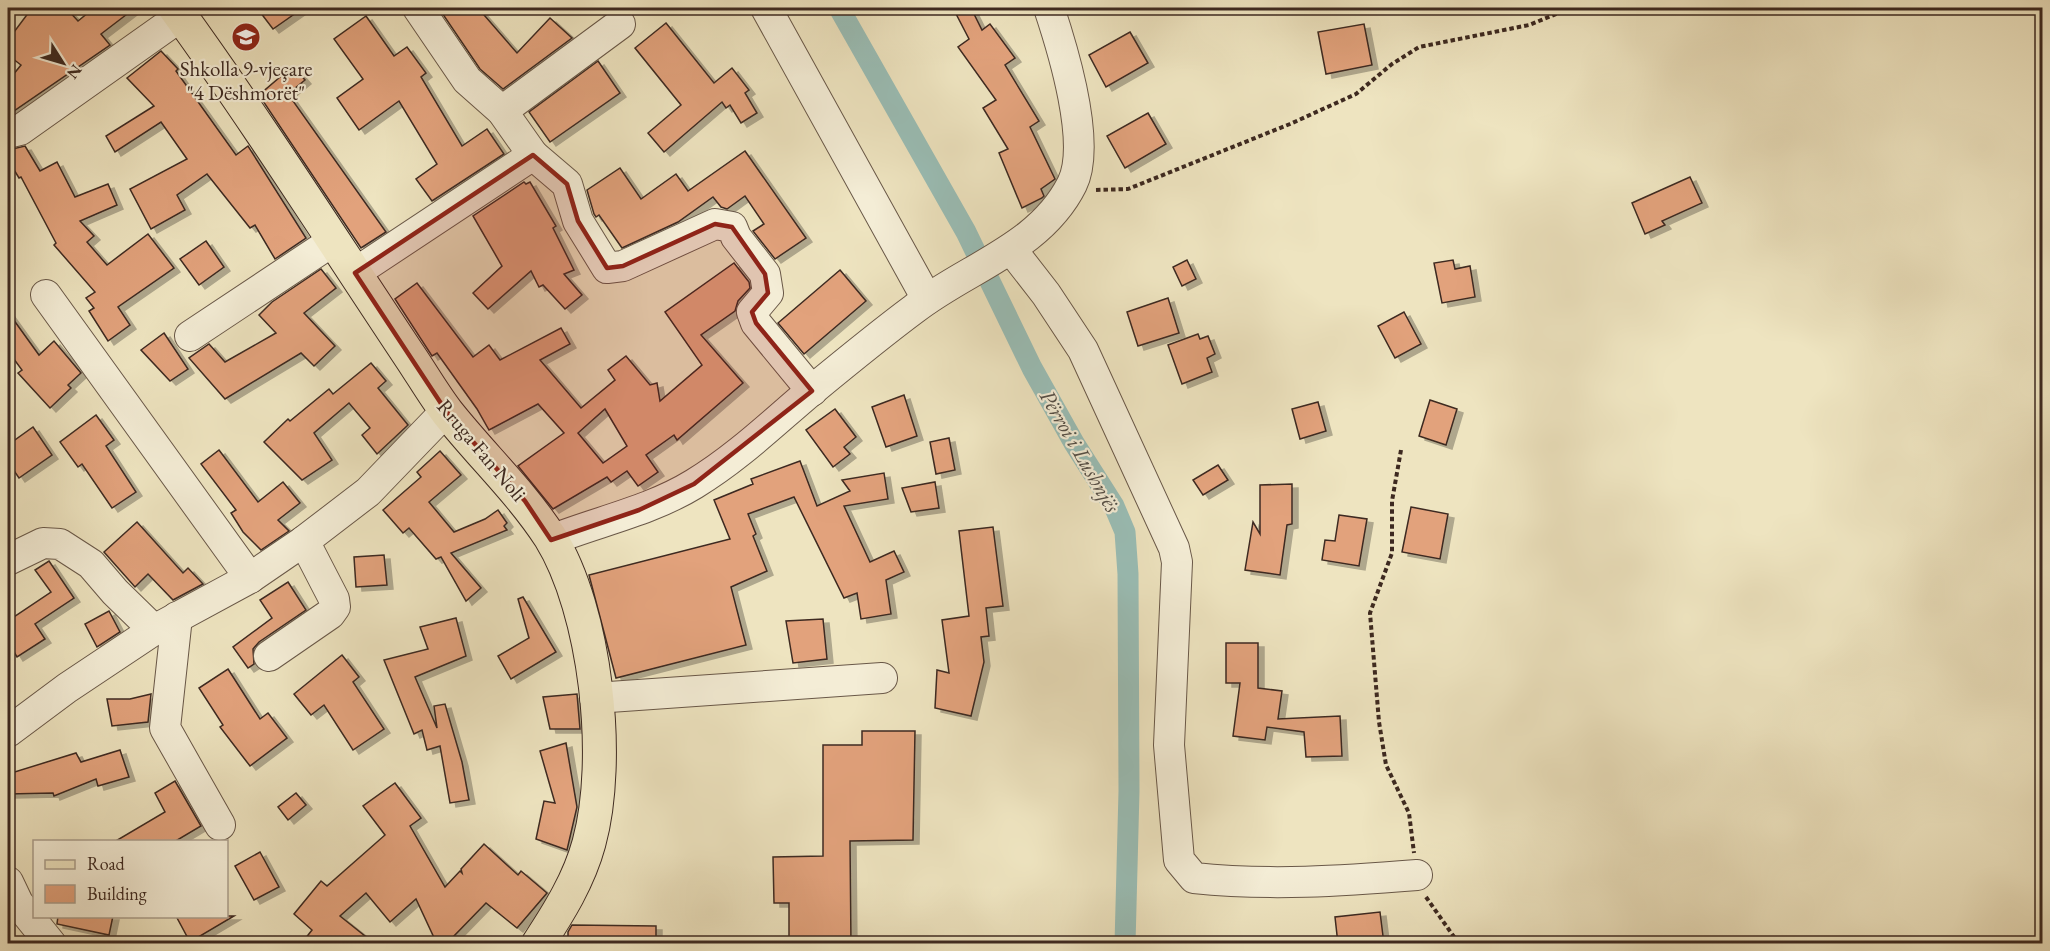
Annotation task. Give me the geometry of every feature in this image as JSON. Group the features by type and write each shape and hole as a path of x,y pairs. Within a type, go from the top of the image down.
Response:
{"main road":[{"name":"Rruga Fan Noli","path":"178,12 446,411 525,501 551,540 573,589 590,661 601,772 597,811 577,878 538,944"}],"street":[{"path":"418,8 467,80 502,111 533,155 567,184 578,221 607,268 623,266 715,224 732,227 736,237 765,274 768,293 752,312 756,323 812,391"},
{"path":"766,8 936,293"},
{"path":"551,540 639,510 694,484 753,442 812,391 936,293 1008,252 1044,220 1072,185 1079,159 1078,124 1049,8"},
{"path":"8,133 20,130 178,12"},
{"path":"502,111 620,24"},
{"path":"355,273 533,155"},
{"path":"190,336 333,241"},
{"path":"1008,252 1046,294 1083,350 1174,548 1177,562 1169,745 1179,860 1194,878 1231,882 1317,883 1417,875"},
{"path":"46,295 250,578"},
{"path":"8,732 67,688 166,624 250,578 304,541 368,492 446,411"},
{"path":"269,656 330,614 334,607 334,599 304,541"},
{"path":"8,560 43,543 60,544 92,564 115,592 166,624"},
{"path":"166,624 165,728 219,825"},
{"path":"595,698 882,678"},
{"path":"8,882 18,903 51,944"}],"path":[{"path":"1072,185 1106,190 1128,189 1290,124 1356,94 1392,64 1419,47 1529,25 1571,8"},
{"path":"1401,450 1392,501 1392,553 1370,613 1379,722 1386,765 1409,813 1417,875 1428,902 1459,944"}],"highlighted area":[{"path":"533,155 567,184 578,221 607,268 623,266 715,224 732,227 765,274 768,293 752,312 756,323 812,391 694,484 639,510 551,540 525,501 446,411 355,273"}],"building":[{"path":"32,8 66,8 78,21 94,8 135,8 101,34 110,45 8,115 8,81 21,65 8,55 8,40"},
{"path":"257,8 303,8 273,29"},
{"path":"443,8 478,8 517,53 550,18 572,38 503,89 480,69 440,10"},
{"path":"953,8 971,8 982,30 990,24 1015,58 1005,65 1039,121 1030,127 1055,179 1041,189 1044,196 1042,198 1022,208 999,153 1008,149 983,108 996,100 958,47 969,39"},
{"path":"366,16 394,56 407,47 426,73 421,77 462,146 487,129 504,154 432,201 416,179 437,164 399,101 359,130 337,98 363,79 334,39"},
{"path":"666,23 714,83 732,68 749,90 745,93 757,113 741,123 730,105 726,108 722,102 664,152 648,133 681,105 635,48"},
{"path":"1364,24 1372,65 1326,74 1318,32"},
{"path":"1130,32 1148,63 1106,87 1089,55"},
{"path":"161,51 178,69 176,71 236,155 248,146 306,238 275,259 255,225 250,228 207,174 177,195 185,210 151,229 130,189 187,159 161,122 115,152 106,136 154,106 127,78"},
{"path":"598,61 620,93 550,142 529,112"},
{"path":"293,66 305,80 288,94 386,232 361,248 259,95"},
{"path":"1148,113 1166,144 1125,168 1107,136"},
{"path":"25,146 40,171 57,162 75,197 108,184 117,205 80,221 94,236 87,242 107,265 148,234 174,268 118,307 130,325 108,341 89,311 94,308 86,298 95,292 54,245 56,243 21,177 19,178 8,160 8,150"},
{"path":"745,151 806,238 775,259 753,231 764,224 745,196 727,209 721,207 713,197 678,222 622,248 599,215 596,217 594,214 587,190 620,168 641,199 676,174 688,191"},
{"path":"1690,177 1702,203 1662,221 1665,225 1645,234 1632,203"},
{"path":"524,182 526,184 530,182 556,226 553,228 574,270 564,274 582,295 565,309 543,285 539,287 531,271 488,309 473,293 502,266 473,216"},
{"path":"206,241 224,267 199,285 180,259"},
{"path":"1187,260 1196,279 1182,286 1173,267"},
{"path":"1453,260 1455,269 1470,266 1475,297 1442,303 1434,263"},
{"path":"734,263 749,282 750,288 738,301 735,311 701,335 743,383 677,440 674,435 646,455 658,472 638,486 627,471 611,482 607,477 553,509 518,466 564,433 538,404 489,430 477,409 437,353 432,356 395,299 417,283 473,357 489,345 500,360 561,328 570,344 540,360 581,408 615,380 608,370 626,356 650,385 657,383 660,401 702,365 665,312","holes":["605,409 627,446 603,463 578,433"]},
{"path":"321,269 336,288 304,313 335,346 314,366 301,353 225,399 189,358 209,344 225,362 276,333 259,315 272,302"},
{"path":"840,270 866,301 804,354 778,323"},
{"path":"1168,298 1179,333 1138,346 1127,312"},
{"path":"8,312 39,355 54,341 81,373 68,385 71,388 50,408 18,373 22,370 8,351"},
{"path":"1404,312 1421,344 1395,358 1378,326"},
{"path":"164,333 188,369 170,381 141,350"},
{"path":"1198,334 1200,339 1208,336 1215,354 1207,358 1212,372 1182,384 1168,345"},
{"path":"371,363 386,381 378,388 408,425 377,454 362,435 370,428 349,403 314,433 332,460 302,480 264,442 288,419 290,421 329,389 333,394"},
{"path":"904,395 917,436 886,447 872,407"},
{"path":"1430,400 1457,409 1446,445 1419,436"},
{"path":"1318,402 1326,431 1300,439 1292,409"},
{"path":"835,409 856,437 844,447 850,454 833,467 806,430"},
{"path":"96,415 114,440 106,446 136,492 112,508 82,464 78,467 60,442"},
{"path":"33,427 52,455 19,478 8,462 8,445"},
{"path":"949,438 955,470 936,474 930,442"},
{"path":"219,450 258,502 283,482 300,503 278,520 289,531 261,550 243,532 231,513 236,510 201,464"},
{"path":"440,451 461,475 429,502 454,532 485,519 498,510 507,523 504,526 507,530 451,553 481,588 466,601 441,557 436,559 409,528 403,533 383,510 421,477 417,472"},
{"path":"800,461 817,506 850,491 842,480 884,473 888,499 844,506 870,562 894,551 904,572 886,580 891,614 861,619 857,593 844,598 794,497 748,514 756,534 753,536 767,571 731,587 746,645 616,678 589,575 730,539 714,500 753,484 751,479"},
{"path":"1218,465 1228,480 1203,495 1193,480"},
{"path":"935,482 939,508 911,512 902,488"},
{"path":"1292,484 1292,524 1287,525 1280,575 1245,570 1253,522 1260,534 1260,485"},
{"path":"1411,507 1448,514 1440,559 1402,552"},
{"path":"1339,515 1367,519 1359,566 1322,560 1325,540 1335,541"},
{"path":"137,522 183,573 188,568 203,584 173,600 148,574 135,587 104,552"},
{"path":"993,527 1003,606 986,608 989,636 981,637 984,662 971,716 935,708 937,670 949,673 942,620 969,616 959,531"},
{"path":"384,555 387,585 356,587 354,557"},
{"path":"49,561 74,598 35,624 45,639 17,657 8,642 8,621 51,592 35,570"},
{"path":"288,582 306,610 259,642 253,649 254,664 248,668 233,647 272,618 260,600"},
{"path":"523,597 556,652 511,679 498,656 529,638 518,599"},
{"path":"109,611 120,632 97,647 85,624"},
{"path":"456,618 466,656 415,677 437,728 434,706 445,704 462,762 469,800 450,803 440,746 427,750 422,730 414,734 384,660 428,649 420,627"},
{"path":"823,619 827,659 793,663 786,621"},
{"path":"1226,643 1258,643 1258,688 1282,691 1278,719 1340,716 1342,756 1306,757 1304,732 1267,727 1265,740 1233,736 1240,683 1226,683"},
{"path":"342,655 359,677 353,682 384,729 353,750 324,705 311,715 294,694"},
{"path":"228,669 260,719 268,713 287,738 250,766 220,727 223,725 199,688"},
{"path":"151,694 148,722 112,726 107,699 130,699"},
{"path":"577,694 580,729 550,729 543,697"},
{"path":"862,731 915,731 913,840 850,841 851,944 789,944 789,903 774,903 773,857 823,856 823,745 862,745"},
{"path":"566,743 577,807 567,850 536,839 544,801 555,803 540,751"},
{"path":"120,750 129,777 98,786 96,779 54,796 53,793 8,794 8,774 76,753 81,762"},
{"path":"175,781 201,826 177,840 117,840 165,812 155,793"},
{"path":"395,783 421,818 410,826 445,887 460,871 462,873 461,869 484,844 518,875 521,871 547,893 517,928 486,903 451,939 437,944 416,899 390,922 366,893 340,916 375,944 301,944 312,930 294,914 321,881 327,886 385,835 363,806"},
{"path":"296,793 306,805 288,820 278,807"},
{"path":"260,852 279,887 254,900 235,866"},
{"path":"1380,912 1384,944 1338,944 1335,917"},
{"path":"234,916 190,942 177,918"},
{"path":"58,918 113,918 109,935 57,924"},
{"path":"572,925 656,926 656,944 568,944 568,932"}],"waterway":[{"name":"Përroi i Lushnjës","path":"839,8 966,232 1032,368 1074,443 1114,506 1125,532 1128,574 1129,791 1125,944"}],"place":[{"name":"Shkolla 9-vjeçare \"4 Dëshmorët\"","path":"246,37"}]}
